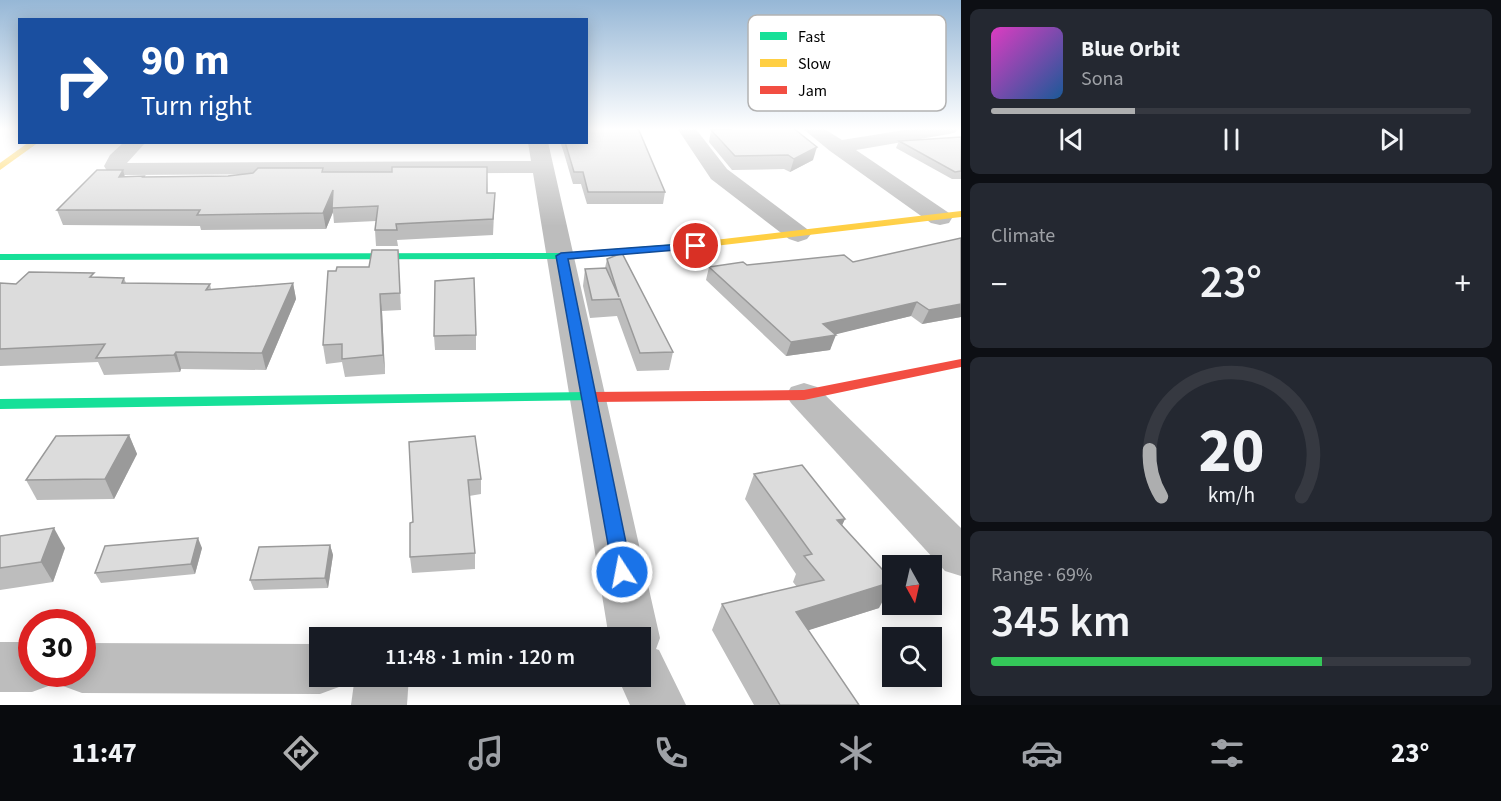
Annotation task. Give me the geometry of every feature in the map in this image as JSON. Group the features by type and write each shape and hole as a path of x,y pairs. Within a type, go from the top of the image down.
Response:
{"street":[{"path":"116,161 115,166 122,169 543,167"},
{"path":"542,161 633,627"},
{"path":"710,161 731,185 798,234"},
{"path":"860,161 950,216"},
{"path":"4,261 561,256 720,244 950,216"},
{"path":"0,404 804,395 961,363"},
{"path":"804,395 961,556"},
{"path":"0,667 18,668"},
{"path":"96,668 309,669"},
{"path":"379,705 381,687"},
{"path":"650,687 658,705"}],"building":[{"path":"571,161 652,161 665,192 588,192 583,172 574,172"},
{"path":"935,161 961,161 961,171 955,172"},
{"path":"392,167 487,167 487,193 495,193 493,219 396,224 397,230 375,230 378,206 332,208 333,190 323,213 197,215 200,210 57,210 97,170 123,170 119,177 143,177 228,176 253,173 258,168 323,168 322,172 392,172"},
{"path":"961,238 961,304 929,310 917,302 823,324 836,335 791,342 709,267 743,262 747,265 844,255 853,262"},
{"path":"372,250 398,250 400,293 380,294 383,355 342,359 342,344 323,345 328,271 336,271 337,267 369,267"},
{"path":"622,253 673,352 640,353 620,299 592,300 585,269 606,268 619,297 607,259"},
{"path":"29,272 94,273 90,277 124,278 122,283 210,284 206,290 293,283 262,353 176,352 174,355 96,358 105,344 0,349 0,283 16,284"},
{"path":"474,278 476,335 434,336 435,281"},
{"path":"129,435 105,479 26,480 56,436"},
{"path":"475,436 481,479 468,480 475,553 410,557 410,523 413,522 409,442"},
{"path":"802,465 845,519 837,520 882,569 882,585 796,612 859,705 780,705 722,604 824,580 804,556 812,554 754,474"},
{"path":"54,528 41,562 0,568 0,536"},
{"path":"198,538 191,564 95,573 105,546"},
{"path":"330,545 325,578 250,580 259,547"}],"traffic: fast":[{"path":"0,257 562,256 689,246"},
{"path":"0,404 591,397"}],"traffic: slow":[{"path":"0,167 9,161"},
{"path":"689,246 961,214"}],"traffic: jam":[{"path":"591,397 804,395 961,363"}],"route":[{"path":"622,572 561,256 696,246"}]}
